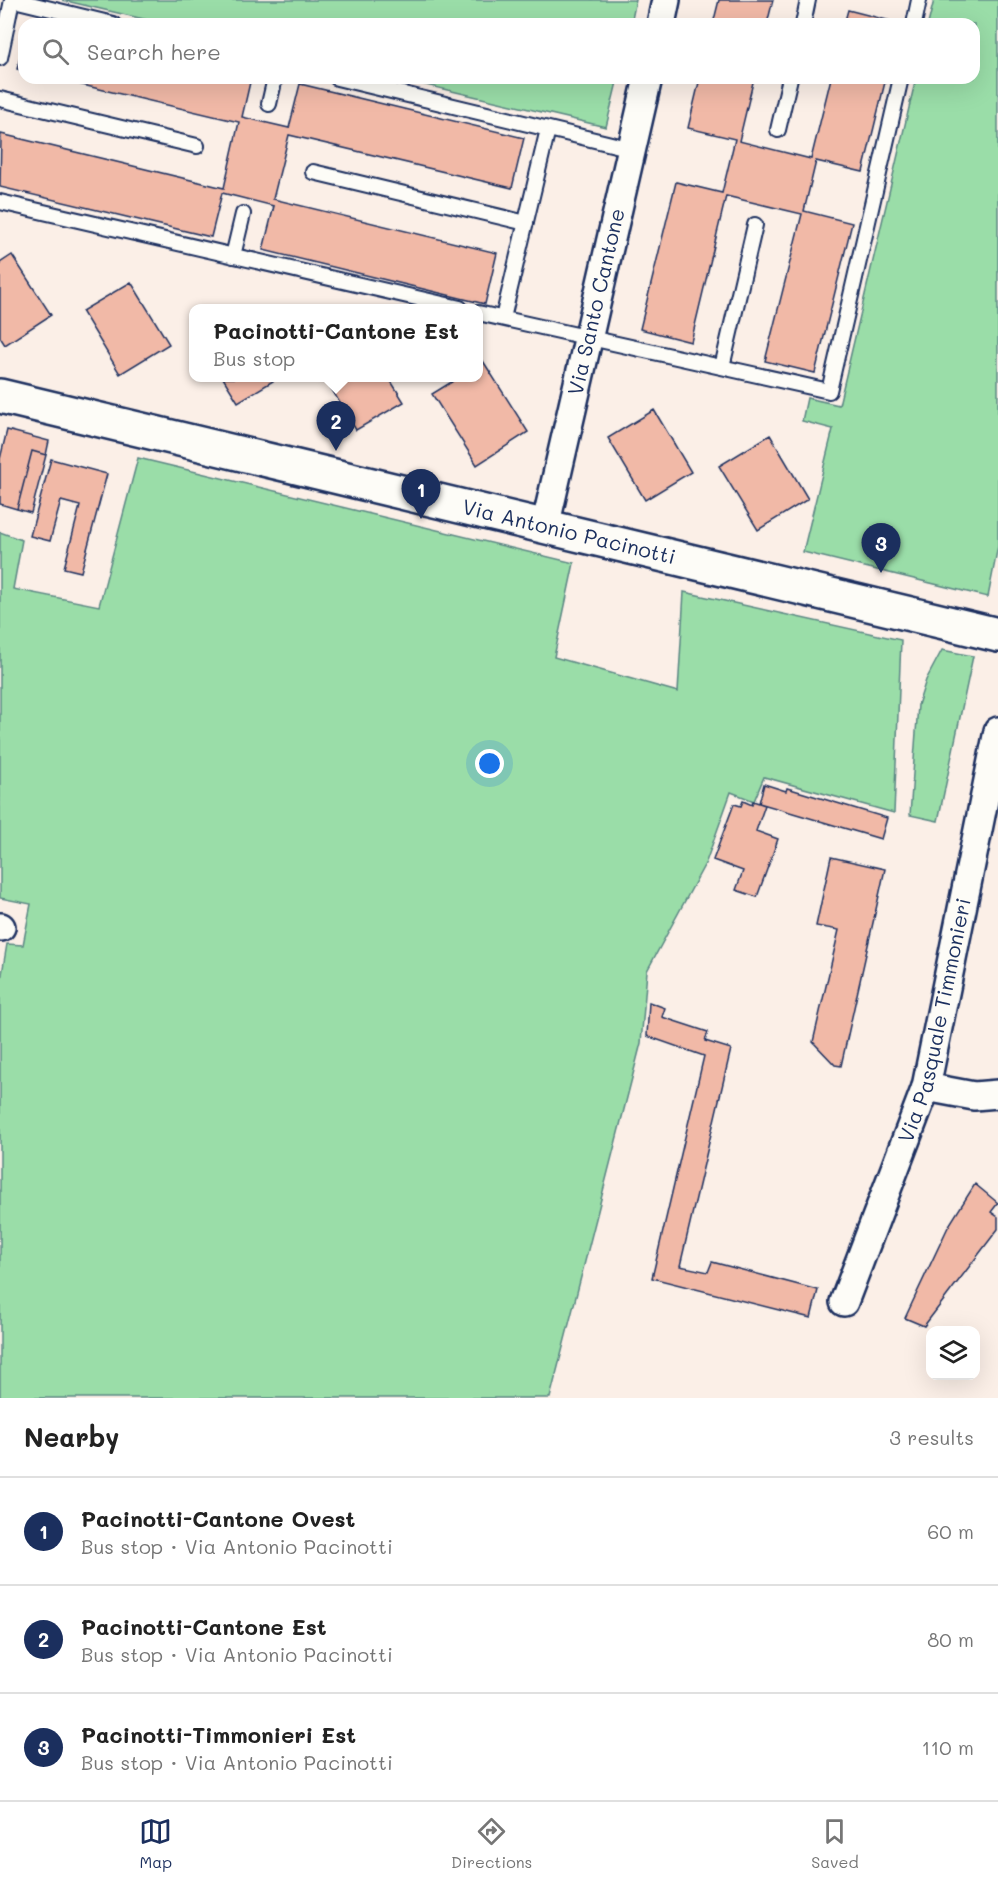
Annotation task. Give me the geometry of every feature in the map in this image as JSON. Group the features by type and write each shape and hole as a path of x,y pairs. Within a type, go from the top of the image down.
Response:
{"main road":[{"name":"Via Antonio Pacinotti","path":"0,396 998,636"}],"street":[{"path":"662,18 666,0"},
{"name":"Via Santo Cantone","path":"545,527 647,84"},
{"name":"Via Pasquale Timmonieri","path":"844,1302 926,1087 998,731"},
{"path":"926,1087 974,1096 998,1094"}],"lane":[{"path":"0,58 13,0 88,18"},
{"path":"804,18 808,0"},
{"path":"915,18 919,0"},
{"path":"269,104 274,84"},
{"path":"361,84 632,149"},
{"path":"778,130 789,84"},
{"path":"483,314 589,336 829,392 900,84"},
{"path":"0,99 197,146"},
{"path":"503,318 548,129"},
{"path":"314,172 526,223"},
{"path":"0,202 439,304"},
{"path":"233,256 243,214"},
{"path":"722,367 755,225"}],"green space":[{"path":"62,0 636,0 632,18 139,18"},
{"path":"934,0 998,0 998,546 988,597 803,552 833,429 802,421 807,398 839,405 915,84 980,84 980,18 930,18"},
{"path":"422,84 617,84 606,127"},
{"path":"138,458 574,563 554,657 678,692 684,592 901,640 894,813 764,777 754,801 731,792 706,862 647,971 641,1043 550,1398 0,1398 0,986 7,944 23,945 31,904 0,898 0,532 22,540 13,589 99,606"},
{"path":"942,650 973,656 938,821 910,815 918,705 926,680"}],"building":[{"path":"719,0 773,0 768,18 714,18"},
{"path":"848,10 879,18 846,18"},
{"path":"78,84 250,84 242,117 289,128 300,84 524,138 512,188 289,135 273,199 497,253 485,304 263,250 274,206 222,193 211,237 0,187 1,134 224,188 239,122"},
{"path":"699,84 753,84 739,141 811,159 830,84 885,84 863,172 816,161 804,211 852,223 815,373 765,361 802,214 726,196 691,342 640,329 676,182 722,193 735,139 688,128"},
{"path":"12,255 51,315 5,345 0,337 0,263"},
{"path":"131,282 169,344 120,374 82,311"},
{"path":"483,361 528,432 477,465 432,394 452,382 483,382"},
{"path":"226,382 271,382 238,402"},
{"path":"327,382 392,382 404,402 356,430"},
{"path":"654,410 691,472 645,500 608,438"},
{"path":"7,430 49,441 46,455 32,451 17,509 0,504 0,459"},
{"path":"770,435 808,499 758,530 719,466"},
{"path":"32,451 46,455 31,513 17,509"},
{"path":"51,459 107,474 81,572 64,568 80,506 61,501 50,541 30,536"},
{"path":"764,784 786,791 787,788 887,818 881,839 759,803"},
{"path":"743,801 752,805 753,801 765,805 756,831 778,839 757,897 736,890 743,871 713,860 734,804 741,806"},
{"path":"831,857 885,869 841,1066 835,1065 813,1042 839,930 816,926"},
{"path":"649,1002 665,1008 662,1017 708,1032 705,1041 731,1049 680,1266 708,1272 712,1262 818,1290 811,1318 652,1278 704,1056 647,1036"},
{"path":"975,1184 998,1203 991,1212 998,1217 998,1229 924,1326 905,1318 948,1227"}],"place":[{"name":"Pacinotti-Cantone Est","path":"336,451"},
{"name":"Pacinotti-Cantone Ovest","path":"421,519"},
{"name":"Pacinotti-Timmonieri Est","path":"881,573"}]}
